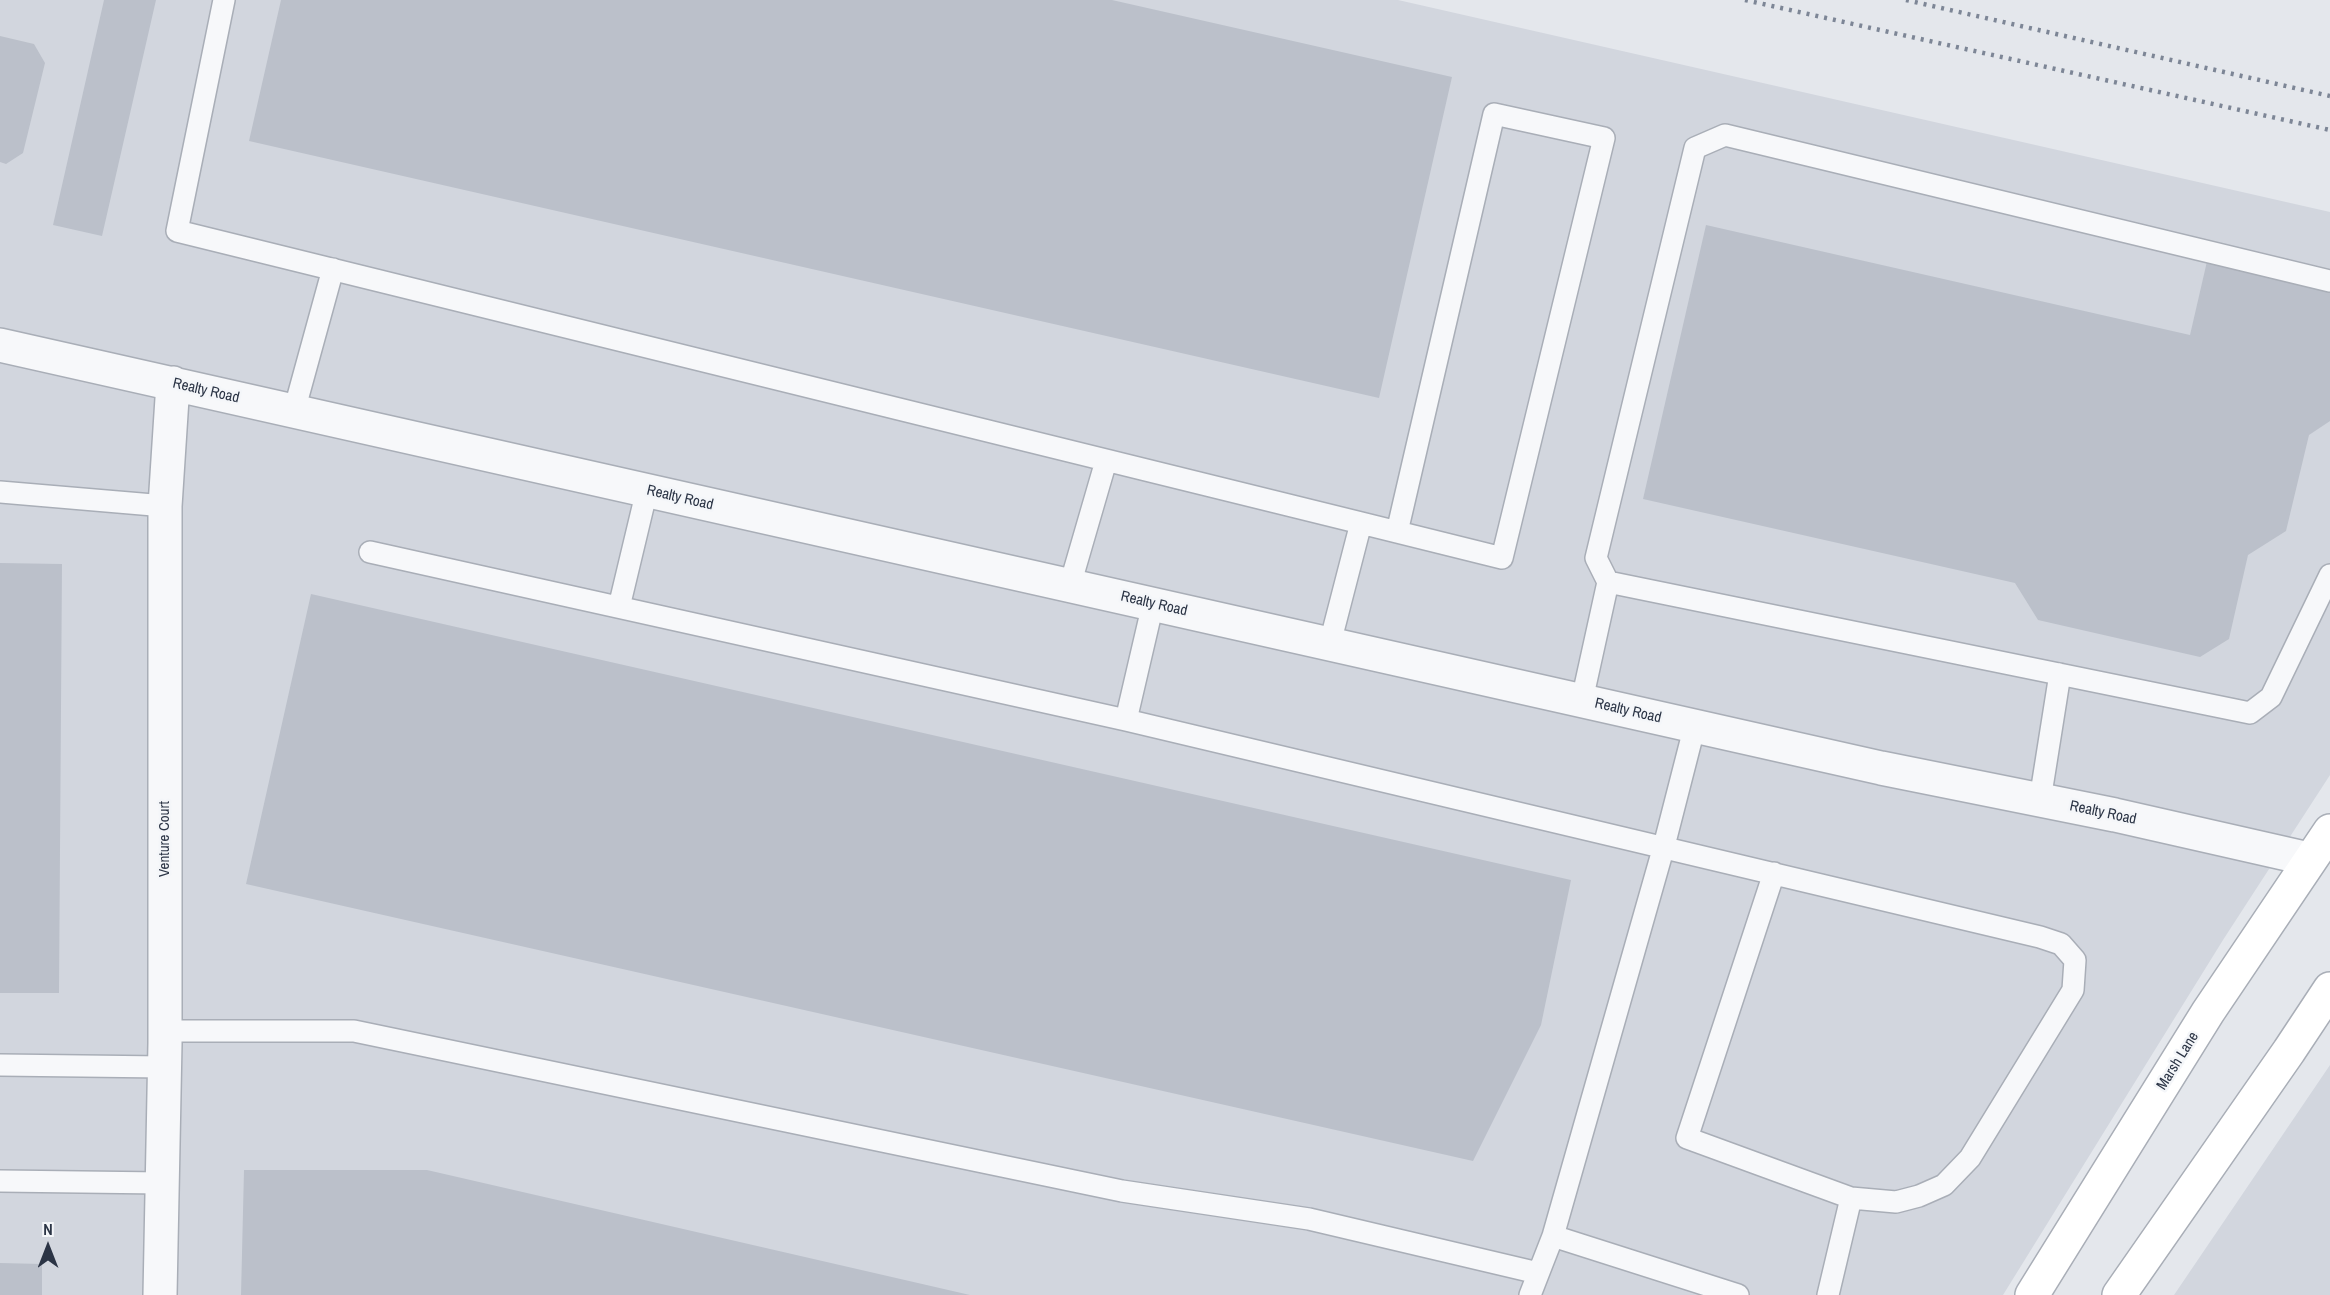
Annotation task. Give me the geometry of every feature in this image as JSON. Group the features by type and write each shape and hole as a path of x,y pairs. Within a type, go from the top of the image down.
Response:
{"main road":[{"name":"Marsh Lane","path":"2032,1295 2208,1012 2320,862 2330,831"},
{"path":"2119,1295 2330,989"}],"street":[{"name":"Realty Road","path":"0,345 1881,768 2040,800 2320,862"},
{"name":"Venture Court","path":"160,1295 165,1031 165,506 173,383"}],"lane":[{"path":"224,0 177,231 1502,558 1604,138 1494,114 1397,532"},
{"path":"1582,700 1608,582 1596,558 1695,148 1725,135 2330,281"},
{"path":"294,411 333,269"},
{"path":"1070,585 1106,461"},
{"path":"619,607 646,490"},
{"path":"0,492 165,506"},
{"path":"1330,643 1361,523"},
{"path":"370,552 1126,720 1664,846 2040,937 2061,945 2075,960 2073,990 1970,1158 1944,1185 1919,1196 1896,1202 1851,1198 1687,1138 1774,873"},
{"path":"1608,582 2250,713 2271,696 2330,575"},
{"path":"1126,720 1153,604"},
{"path":"2040,800 2060,674"},
{"path":"1530,1295 1553,1236 1664,846 1695,725"},
{"path":"165,1031 354,1031 1122,1191 1309,1219 1538,1273"},
{"path":"0,1065 164,1067"},
{"path":"0,1181 162,1183"},
{"path":"1828,1295 1851,1198"},
{"path":"1553,1236 1738,1295"}],"shaded area":[{"path":"0,0 1398,0 2330,212 2330,775 2223,940 2003,1295 0,1295"},
{"path":"2330,1065 2330,1295 2174,1295"}],"building":[{"path":"104,0 156,0 102,236 53,225"},
{"path":"281,0 1112,0 1452,77 1379,398 249,141"},
{"path":"0,36 34,44 45,63 23,153 6,164 0,162"},
{"path":"1706,225 2190,335 2208,257 2330,285 2330,421 2309,435 2286,531 2248,555 2229,639 2200,657 2038,620 2015,583 1643,499"},
{"path":"0,563 62,564 59,993 0,993"},
{"path":"311,594 1571,880 1541,1025 1473,1161 246,884"},
{"path":"244,1170 427,1170 970,1295 241,1295"},
{"path":"0,1263 42,1264 42,1295 0,1295"}],"railway":[{"path":"1745,0 2330,130"},
{"path":"1906,0 2330,96"}]}
